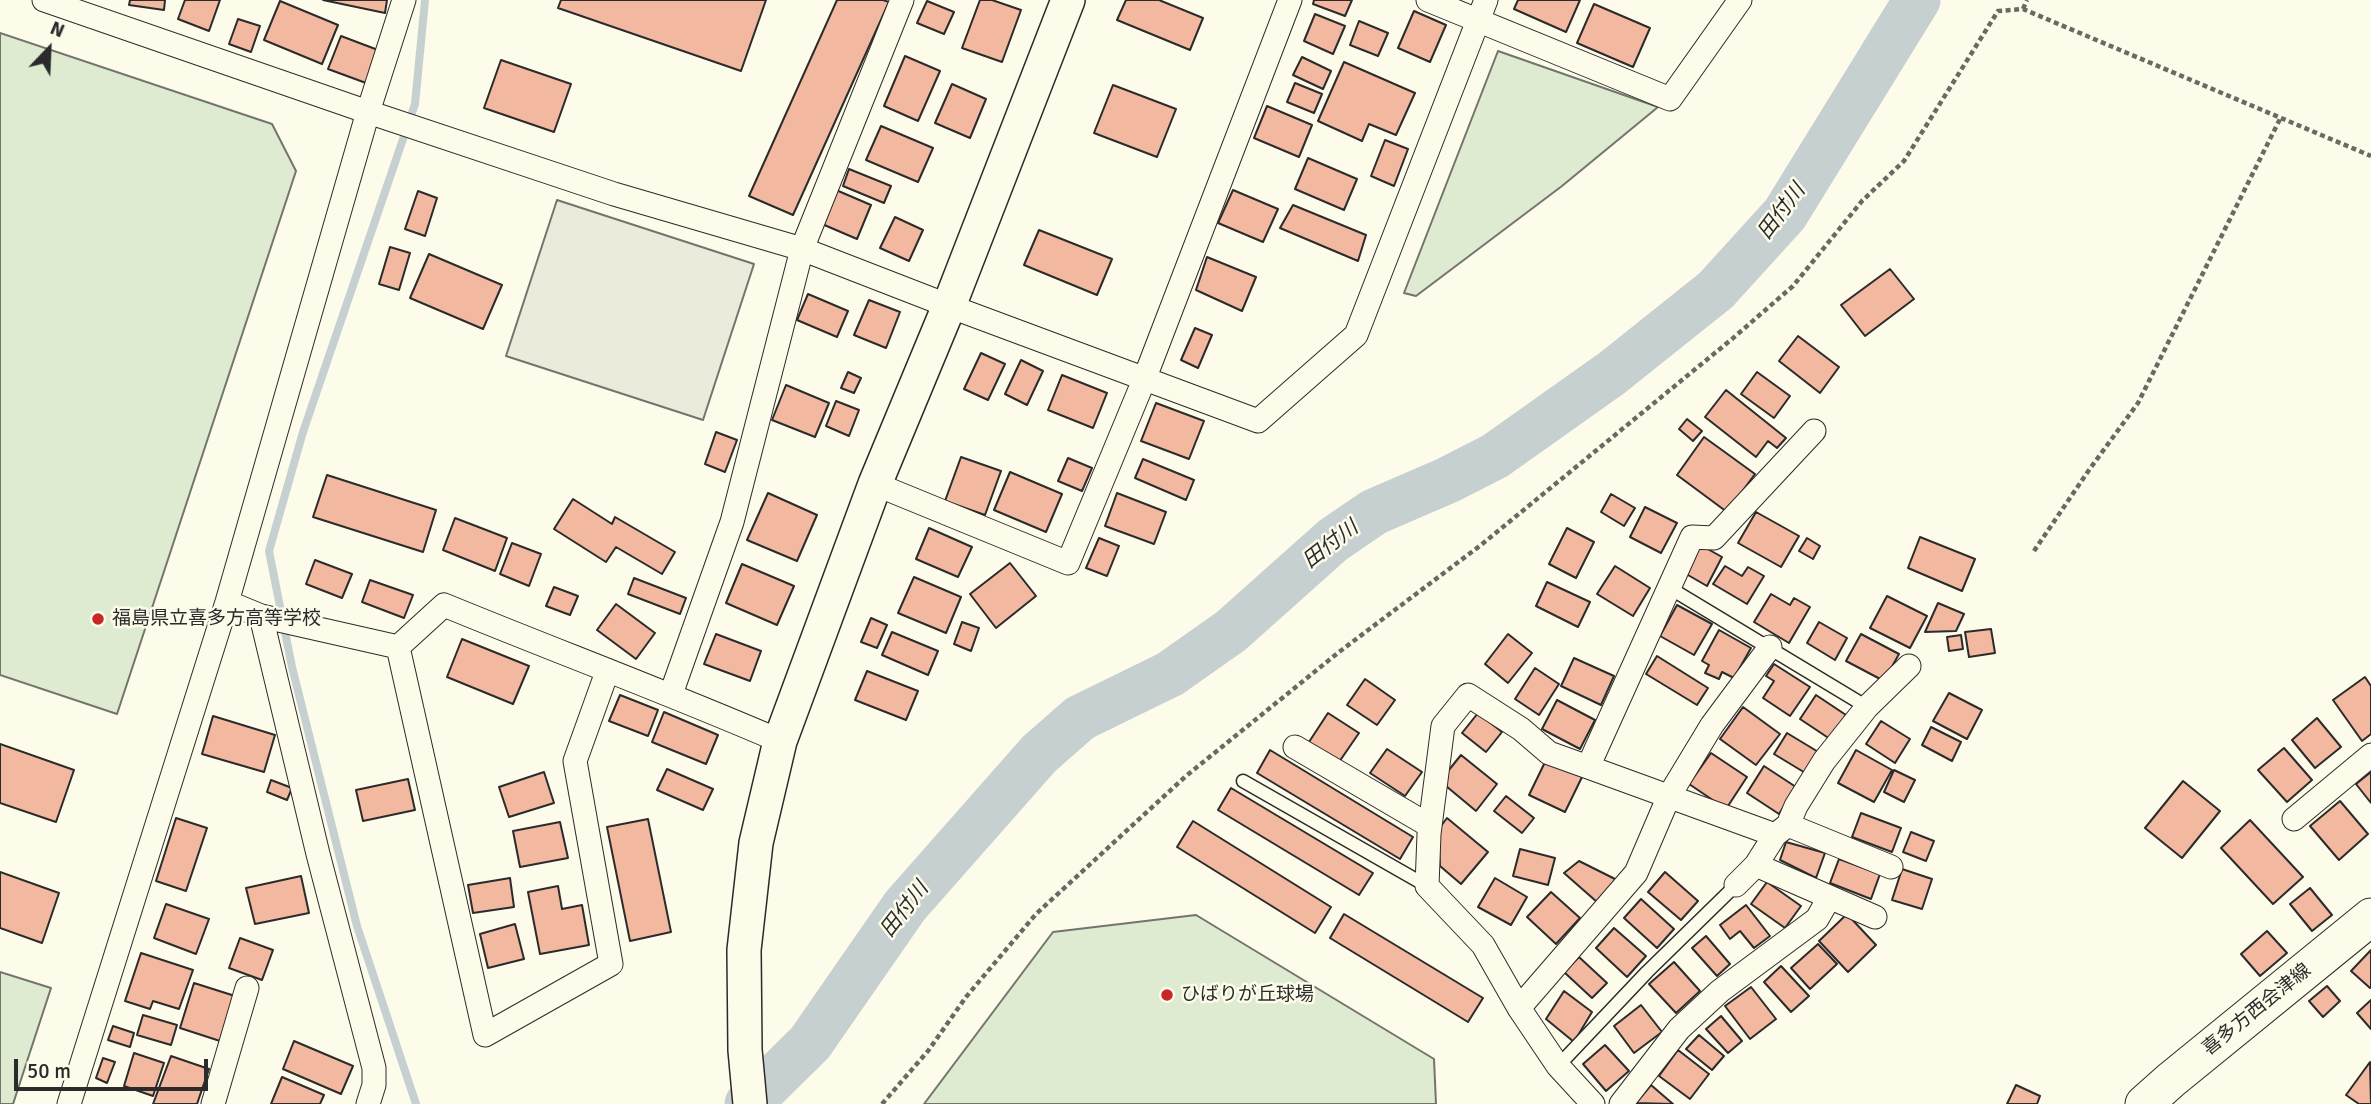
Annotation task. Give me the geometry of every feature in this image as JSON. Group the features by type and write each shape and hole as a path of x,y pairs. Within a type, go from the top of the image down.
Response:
{"main road":[{"name":"喜多方西会津線","path":"2144,1104 2371,918"}],"street":[{"path":"75,1102 226,602 368,112 404,0"},
{"path":"671,694 732,522 802,249 902,0"},
{"path":"750,1104 745,1050 744,950 755,843 780,741 875,484 949,306 1068,0"},
{"path":"875,484 1068,564 1144,380 1290,0"},
{"path":"1428,0 1482,10 1670,99 1740,0"},
{"path":"53,2 614,194 802,249 1258,421 1356,335 1482,10"},
{"path":"1588,766 1692,537 1714,538 1814,431"},
{"path":"226,602 261,616 398,648"},
{"path":"398,648 444,604 607,672 671,694 780,741"},
{"path":"261,616 318,854 374,1068 374,1085 368,1104"},
{"path":"398,648 485,1035 611,964 575,761 607,672"},
{"path":"1519,1009 1636,873 1669,796 1712,725 1770,648"},
{"path":"1736,885 1756,865 1782,830 1824,761 1867,707 1909,666"},
{"path":"1593,1104 1558,1066 1519,1009 1483,945 1427,886 1430,826 1443,726 1468,695 1521,729 1549,753 1669,796 1891,867"},
{"path":"1295,747 1430,826"},
{"path":"2294,819 2371,755"},
{"path":"1756,865 1875,916"},
{"path":"1621,1104 1679,1029 1720,990 1817,919 1829,898"},
{"path":"213,1104 247,988"}],"lane":[{"path":"1668,587 1867,707"},
{"path":"1243,781 1427,886"},
{"path":"1558,1066 1647,972 1736,885"}],"path":[{"path":"2023,9 2027,0"},
{"path":"882,1104 928,1051 966,997 1036,914 1186,776 1339,652 1481,545 1793,286 1862,201 1904,161 1998,11 2023,9 2371,156"},
{"path":"2034,551 2138,403 2280,118"}],"green space":[{"name":"福島県立喜多方高等学校","path":"0,33 272,124 296,171 117,714 0,675"},
{"path":"1498,51 1658,107 1562,186 1416,296 1404,293"},
{"name":"ひばりが丘球場","path":"1196,915 1434,1059 1436,1104 924,1104 1053,932"},
{"path":"0,972 51,988 13,1104 0,1104"}],"shaded area":[{"path":"557,200 754,264 703,420 506,356"}],"building":[{"path":"130,0 165,0 164,10 129,5"},
{"path":"185,0 220,0 209,31 178,19"},
{"path":"323,0 387,0 385,13"},
{"path":"561,0 766,0 741,71 558,8"},
{"path":"837,0 889,2 793,215 749,196"},
{"path":"980,0 992,0 1021,10 1002,62 962,48"},
{"path":"1126,0 1159,0 1203,18 1190,50 1117,20"},
{"path":"1314,0 1352,0 1345,16 1313,4"},
{"path":"1518,0 1580,0 1566,32 1514,9"},
{"path":"280,1 338,25 322,64 264,40"},
{"path":"927,1 954,12 944,34 917,23"},
{"path":"1594,4 1650,28 1633,67 1577,43"},
{"path":"1414,11 1446,25 1430,62 1398,48"},
{"path":"1315,14 1345,26 1333,54 1304,41"},
{"path":"238,19 260,26 251,52 229,44"},
{"path":"1359,21 1388,33 1378,56 1350,45"},
{"path":"341,36 378,50 366,83 328,69"},
{"path":"905,56 940,71 918,121 884,106"},
{"path":"1302,57 1331,71 1323,89 1293,75"},
{"path":"501,60 571,84 554,132 484,108"},
{"path":"1344,62 1415,93 1396,135 1369,124 1362,141 1318,121"},
{"path":"1295,83 1322,94 1314,113 1287,102"},
{"path":"952,84 986,99 970,138 935,123"},
{"path":"1113,85 1176,109 1157,157 1094,133"},
{"path":"1267,106 1312,125 1299,157 1254,138"},
{"path":"881,126 933,148 918,182 866,160"},
{"path":"1385,140 1408,149 1394,186 1371,176"},
{"path":"1308,158 1357,179 1344,210 1295,189"},
{"path":"849,169 891,186 884,203 843,186"},
{"path":"836,190 871,205 857,239 822,224"},
{"path":"1233,190 1278,209 1263,242 1218,223"},
{"path":"418,191 437,198 425,236 405,229"},
{"path":"1293,205 1366,235 1358,261 1280,228"},
{"path":"895,217 923,230 909,261 880,248"},
{"path":"1039,230 1112,259 1097,295 1024,265"},
{"path":"390,247 410,253 399,290 379,284"},
{"path":"429,254 502,285 483,329 410,298"},
{"path":"1207,257 1256,277 1242,311 1196,290"},
{"path":"1890,269 1914,299 1865,336 1841,305"},
{"path":"808,294 848,311 837,337 797,320"},
{"path":"869,300 900,312 886,348 854,335"},
{"path":"1195,328 1212,335 1198,368 1181,360"},
{"path":"1798,336 1839,367 1820,393 1779,361"},
{"path":"981,353 1005,364 988,400 964,389"},
{"path":"1021,360 1043,371 1027,405 1005,394"},
{"path":"848,372 861,378 854,393 841,388"},
{"path":"1757,372 1790,396 1774,418 1741,394"},
{"path":"1062,375 1107,393 1093,428 1048,410"},
{"path":"786,385 829,403 815,437 772,420"},
{"path":"1726,390 1786,438 1777,448 1768,441 1756,457 1705,417"},
{"path":"836,401 859,410 849,436 826,426"},
{"path":"1156,403 1204,421 1189,459 1141,441"},
{"path":"1687,419 1702,431 1693,441 1679,429"},
{"path":"716,432 737,440 725,472 705,464"},
{"path":"1704,437 1755,474 1727,512 1677,475"},
{"path":"961,457 1001,471 985,515 945,501"},
{"path":"1068,458 1092,468 1082,491 1058,481"},
{"path":"1143,459 1194,480 1186,500 1135,478"},
{"path":"1010,472 1062,494 1046,532 994,510"},
{"path":"327,475 436,510 423,552 313,517"},
{"path":"768,493 817,515 797,561 747,540"},
{"path":"1117,493 1166,512 1154,544 1105,526"},
{"path":"1611,494 1635,508 1624,526 1601,512"},
{"path":"573,499 612,524 615,517 675,552 662,574 616,547 606,562 554,529"},
{"path":"1645,507 1677,523 1661,553 1630,537"},
{"path":"1756,512 1799,536 1781,567 1738,543"},
{"path":"455,518 507,538 495,571 443,550"},
{"path":"929,528 972,547 958,577 916,559"},
{"path":"1567,528 1594,542 1576,578 1549,564"},
{"path":"1920,537 1975,559 1962,591 1908,568"},
{"path":"1099,538 1119,546 1107,576 1086,568"},
{"path":"1807,538 1820,546 1813,559 1799,551"},
{"path":"512,543 541,554 529,586 500,574"},
{"path":"1697,543 1722,557 1707,586 1681,571"},
{"path":"315,560 352,574 342,598 306,584"},
{"path":"1010,563 1036,596 996,628 970,594"},
{"path":"742,564 794,586 777,625 726,603"},
{"path":"1615,566 1650,588 1633,616 1597,594"},
{"path":"1725,566 1742,576 1748,567 1764,576 1747,604 1713,584"},
{"path":"914,577 961,597 946,633 898,613"},
{"path":"634,578 686,598 680,614 628,594"},
{"path":"370,580 413,595 404,618 362,602"},
{"path":"1547,582 1590,602 1578,627 1536,606"},
{"path":"554,587 578,596 570,615 546,606"},
{"path":"1771,594 1790,605 1794,598 1810,607 1789,643 1754,622"},
{"path":"1887,596 1927,616 1910,648 1870,628"},
{"path":"1938,603 1964,614 1956,631 1925,632"},
{"path":"616,604 655,633 636,659 597,630"},
{"path":"1677,605 1712,624 1694,655 1660,636"},
{"path":"871,618 887,625 877,648 861,642"},
{"path":"962,622 979,628 971,651 954,644"},
{"path":"1819,622 1847,638 1835,660 1807,643"},
{"path":"1991,629 1995,653 1969,657 1965,632"},
{"path":"1719,630 1751,648 1734,678 1722,672 1719,679 1705,673 1709,665 1702,661"},
{"path":"892,632 938,651 928,675 882,655"},
{"path":"716,634 761,651 750,681 704,664"},
{"path":"1508,634 1532,653 1508,683 1485,664"},
{"path":"1861,634 1899,654 1884,681 1846,661"},
{"path":"1961,635 1963,649 1949,651 1947,637"},
{"path":"462,639 529,666 513,704 447,677"},
{"path":"1657,656 1708,688 1697,705 1646,674"},
{"path":"1574,658 1614,676 1601,705 1561,686"},
{"path":"1774,664 1810,687 1790,716 1763,698 1774,681 1766,676"},
{"path":"1535,668 1559,684 1539,715 1515,699"},
{"path":"867,671 918,691 906,720 855,700"},
{"path":"2365,677 2371,686 2371,734 2362,741 2333,700"},
{"path":"1365,679 1395,700 1377,725 1347,705"},
{"path":"1949,693 1982,710 1967,739 1933,721"},
{"path":"620,695 658,710 648,736 609,721"},
{"path":"1816,695 1846,715 1830,739 1800,719"},
{"path":"1557,700 1595,720 1580,749 1542,729"},
{"path":"1743,707 1780,734 1756,765 1720,739"},
{"path":"664,712 718,735 706,764 652,742"},
{"path":"1328,713 1359,733 1337,765 1307,745"},
{"path":"1478,713 1502,732 1486,752 1462,733"},
{"path":"213,716 275,735 264,772 202,754"},
{"path":"2317,718 2341,747 2315,768 2292,740"},
{"path":"1881,721 1910,739 1895,763 1866,744"},
{"path":"1931,727 1961,742 1952,761 1922,745"},
{"path":"1787,733 1820,753 1807,774 1774,754"},
{"path":"0,744 74,770 56,822 0,803"},
{"path":"2284,748 2312,780 2287,802 2258,770"},
{"path":"1387,749 1422,772 1405,796 1370,773"},
{"path":"1270,750 1413,837 1400,859 1257,773"},
{"path":"1856,750 1892,770 1874,802 1838,783"},
{"path":"1711,753 1747,777 1726,809 1689,784"},
{"path":"1461,755 1497,784 1476,811 1440,781"},
{"path":"1547,758 1583,775 1565,812 1529,795"},
{"path":"1764,766 1796,787 1779,814 1747,793"},
{"path":"667,769 713,789 703,810 657,790"},
{"path":"1894,770 1915,780 1904,802 1884,792"},
{"path":"544,772 554,803 509,817 499,787"},
{"path":"2371,772 2371,803 2356,784"},
{"path":"408,779 415,810 363,821 356,790"},
{"path":"271,780 292,788 287,800 267,792"},
{"path":"2183,781 2220,811 2182,858 2145,828"},
{"path":"1231,788 1373,873 1359,895 1218,810"},
{"path":"1506,796 1534,818 1522,833 1494,811"},
{"path":"2340,801 2368,834 2339,860 2310,826"},
{"path":"1861,813 1901,828 1892,852 1852,837"},
{"path":"176,818 207,828 186,891 156,881"},
{"path":"1447,818 1488,852 1461,884 1440,866 1438,830"},
{"path":"648,819 671,932 630,941 607,827"},
{"path":"2250,820 2303,877 2273,904 2221,848"},
{"path":"1193,821 1331,907 1315,933 1177,847"},
{"path":"560,822 568,858 520,867 513,831"},
{"path":"1911,832 1934,841 1926,861 1903,852"},
{"path":"1786,842 1825,853 1816,878 1780,860"},
{"path":"1520,849 1555,858 1548,885 1513,876"},
{"path":"1839,859 1880,874 1871,899 1830,883"},
{"path":"1579,861 1617,880 1597,902 1564,873"},
{"path":"1902,869 1932,879 1922,909 1892,900"},
{"path":"0,872 59,893 42,943 0,928"},
{"path":"1665,872 1698,901 1681,920 1648,892"},
{"path":"301,876 309,913 255,924 246,888"},
{"path":"510,878 514,907 473,913 468,885"},
{"path":"1495,878 1527,897 1511,925 1478,907"},
{"path":"1767,882 1801,906 1785,928 1751,904"},
{"path":"558,886 562,909 582,905 589,945 540,954 528,892"},
{"path":"2310,888 2332,915 2312,931 2290,904"},
{"path":"1551,892 1580,918 1556,944 1527,917"},
{"path":"1641,899 1674,929 1657,948 1624,918"},
{"path":"166,904 209,919 196,954 154,938"},
{"path":"1746,905 1770,936 1754,948 1740,931 1730,939 1720,925"},
{"path":"1344,914 1483,998 1468,1022 1330,938"},
{"path":"1847,914 1876,945 1848,972 1819,941"},
{"path":"515,924 524,959 488,968 480,934"},
{"path":"1614,928 1646,956 1627,977 1596,948"},
{"path":"2267,931 2287,953 2260,976 2241,954"},
{"path":"1706,936 1730,964 1717,976 1692,948"},
{"path":"240,938 273,950 262,980 229,968"},
{"path":"1818,944 1837,964 1810,989 1791,968"},
{"path":"2371,950 2371,987 2370,988 2351,971"},
{"path":"141,953 193,970 179,1009 153,1001 150,1009 125,1001"},
{"path":"1579,957 1607,983 1592,998 1564,972"},
{"path":"1674,962 1700,991 1676,1013 1649,984"},
{"path":"1781,966 1809,996 1791,1012 1764,982"},
{"path":"194,983 235,996 220,1041 180,1028"},
{"path":"2327,986 2340,1001 2323,1017 2309,1001"},
{"path":"1751,987 1776,1019 1750,1039 1725,1006"},
{"path":"1564,991 1592,1012 1574,1042 1546,1019"},
{"path":"2371,1000 2371,1029 2357,1013"},
{"path":"1641,1005 1662,1032 1634,1053 1614,1026"},
{"path":"143,1015 177,1025 171,1045 137,1035"},
{"path":"1721,1016 1742,1041 1728,1053 1706,1029"},
{"path":"113,1026 134,1033 130,1047 108,1040"},
{"path":"1699,1035 1724,1056 1712,1070 1686,1049"},
{"path":"294,1041 353,1066 341,1094 283,1069"},
{"path":"1605,1045 1629,1071 1606,1091 1583,1064"},
{"path":"1678,1050 1709,1074 1690,1099 1659,1076"},
{"path":"134,1053 164,1063 153,1096 124,1086"},
{"path":"171,1056 209,1069 197,1104 153,1104"},
{"path":"103,1058 115,1062 107,1083 96,1078"},
{"path":"2370,1062 2371,1104 2359,1104 2346,1095"},
{"path":"282,1077 324,1095 320,1104 271,1104"},
{"path":"1651,1085 1673,1104 1636,1103"},
{"path":"2016,1085 2040,1096 2037,1104 2007,1104"}],"waterway":[{"path":"416,1104 357,926 292,667 269,551 303,432 415,104 425,0"},
{"name":"田付川","path":"748,1104 810,1043 905,906 1039,754 1080,718 1170,674 1231,631 1333,540 1374,512 1495,456 1612,373 1716,290 1785,214 1917,0"}],"place":[{"name":"福島県立喜多方高等学校","path":"98,619"},
{"name":"ひばりが丘球場","path":"1167,995"}]}
